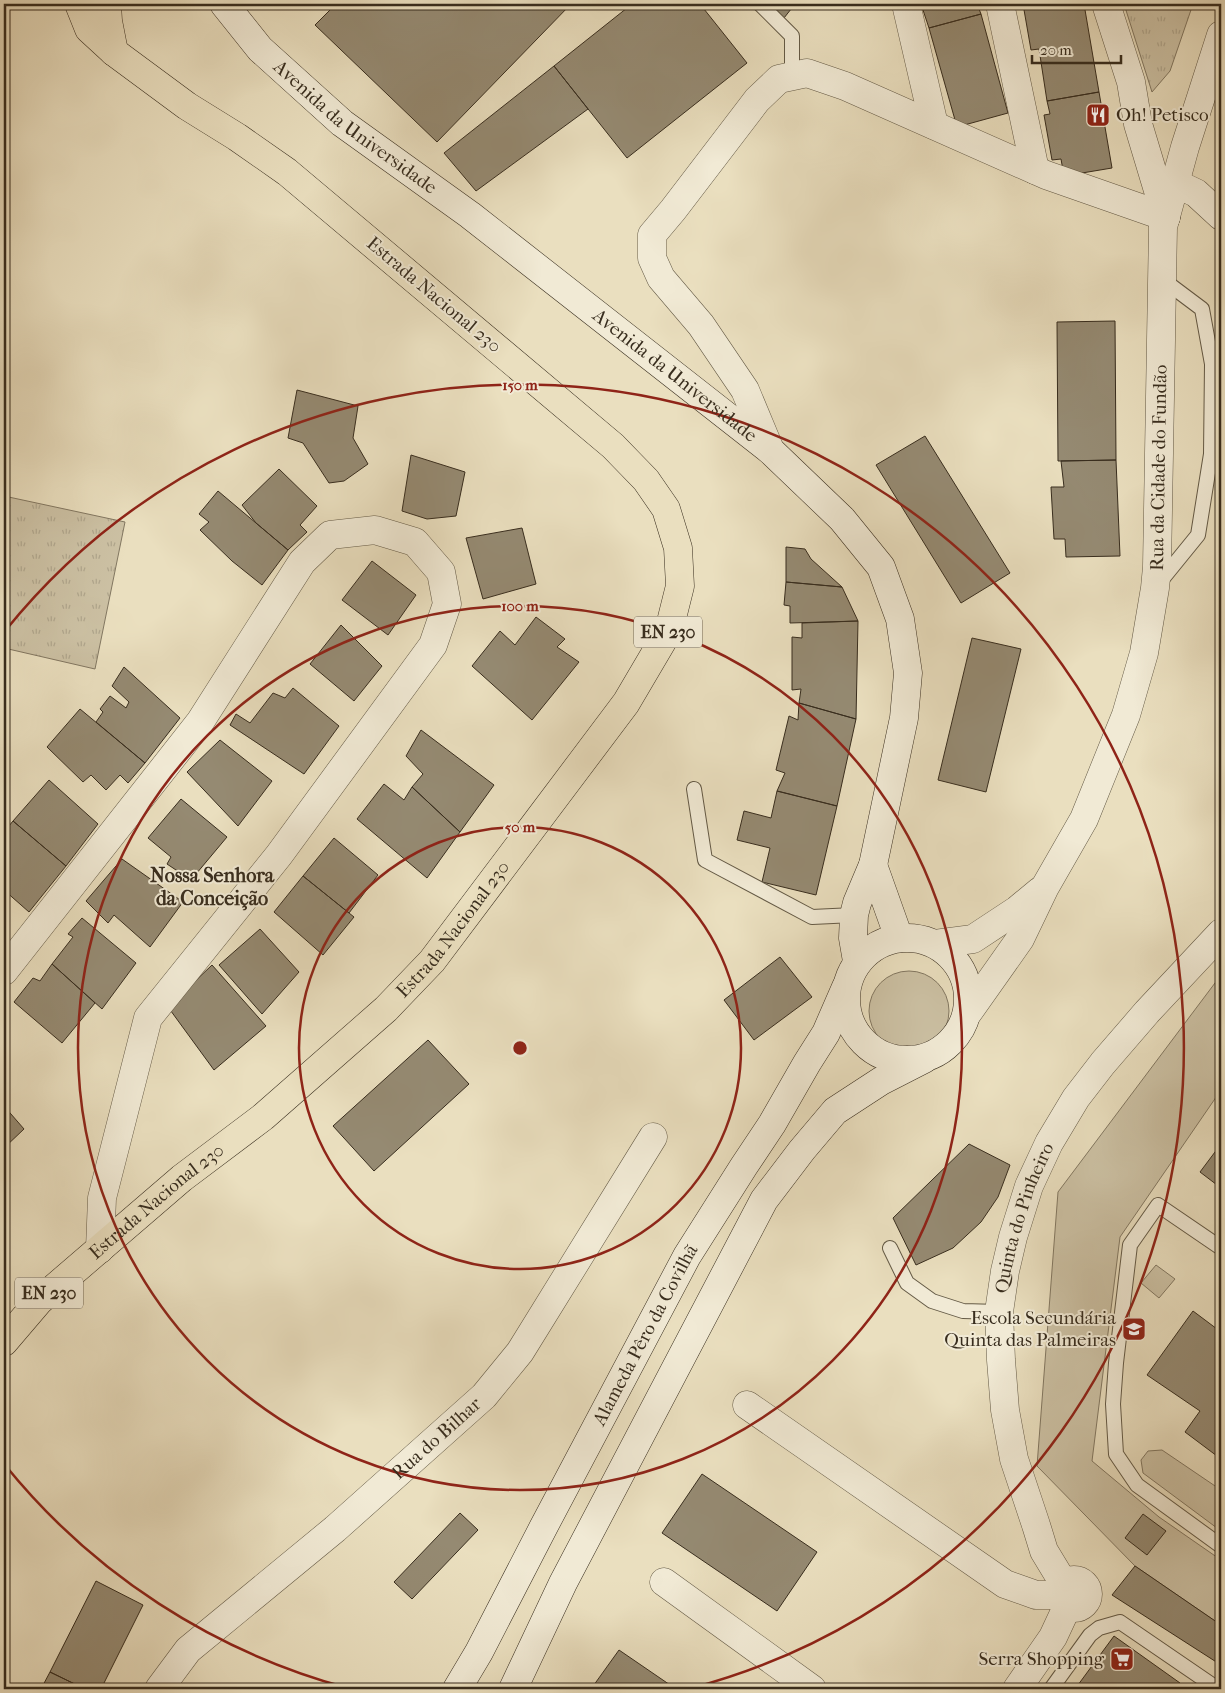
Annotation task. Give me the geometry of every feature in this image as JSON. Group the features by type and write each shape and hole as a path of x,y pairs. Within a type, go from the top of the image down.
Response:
{"main road":[{"name":"Estrada Nacional 230","path":"4,1342 40,1301 182,1178 263,1117 386,1009 432,961 626,704 669,630 680,586 678,548 666,509 646,480 613,446 287,172 237,137 187,106 114,52 90,29 79,4"},
{"path":"107,4 114,52"}],"street":[{"name":"Avenida da Universidade","path":"224,4 260,49 342,123 470,215 770,450 842,519 881,567 900,619 908,673 904,718 873,865 854,915 853,938 857,961"},
{"path":"906,4 934,125"},
{"path":"1000,4 1035,170"},
{"path":"1106,4 1130,82 1141,133 1166,217"},
{"name":"Rua da Cidade do Fundão","path":"967,1014 1020,940 1045,887 1084,819 1126,715 1144,653 1157,567 1163,227 1185,146 1221,35"},
{"path":"770,450 745,390 701,325 661,278 652,258 652,235 757,100 779,79 807,73 845,86 1046,175 1166,217"},
{"path":"1175,183 1196,193 1221,216"},
{"path":"4,971 200,722 302,562 330,535 376,530 415,542 441,572 447,604 433,645 279,855 148,1018 102,1198 100,1249"},
{"path":"873,865 899,938"},
{"name":"Rua da Cidade do Fundão","path":"935,944 973,939 1017,910 1045,887"},
{"name":"Quinta do Pinheiro","path":"1063,1595 1044,1551 1014,1459 1005,1410 1000,1360 999,1312 1005,1271 1013,1237 1029,1186 1049,1143 1076,1098 1147,1012 1221,933"},
{"name":"Alameda Pêro da Covilhã","path":"457,1689 479,1652 688,1256 772,1124 826,1033 857,961 869,948 899,938 918,938 935,944 951,957 963,973 968,994 967,1014 961,1029 952,1042 939,1052 881,1081 835,1111 764,1200 563,1583 513,1689"},
{"name":"Alameda Pêro da Covilhã","path":"846,987 845,1008 852,1028 865,1044 882,1056 903,1061 924,1059"},
{"name":"Rua do Bilhar","path":"159,1689 188,1650 334,1529 484,1396 520,1352 653,1137"},
{"path":"747,1405 1005,1584 1036,1594 1063,1595 1053,1637 1017,1689"},
{"path":"664,1582 812,1689"}],"lane":[{"path":"760,4 792,36 792,76"},
{"path":"1155,588 1198,535 1211,454 1212,364 1202,309 1162,278"},
{"path":"694,789 705,860 812,917 854,915"},
{"path":"1221,1248 1158,1205 1130,1245 1113,1404 1116,1454 1137,1485 1221,1546"},
{"path":"890,1248 907,1284 932,1301 962,1311 999,1312"},
{"path":"1051,1689 1090,1635 1099,1628 1120,1622 1218,1689"}],"green space":[{"path":"1124,4 1193,4 1170,71 1152,92"},
{"path":"4,496 125,522 95,669 4,648"},
{"path":"901,971 917,971 938,982 949,1003 949,1019 938,1040 917,1051 901,1051 887,1045 875,1033 869,1019 869,1003 875,989 887,977"},
{"path":"1221,975 1221,1090 1120,1237 1092,1461 1159,1517 1221,1560 1221,1625 1135,1566 1037,1466 1058,1192"},
{"path":"1156,1265 1175,1279 1159,1298 1141,1283"},
{"path":"1162,1450 1221,1490 1221,1531 1143,1473 1141,1460 1148,1451"}],"building":[{"path":"336,4 571,4 437,142 315,25"},
{"path":"632,4 700,4 747,63 627,158 554,66"},
{"path":"769,4 795,4 784,18"},
{"path":"921,4 977,4 981,14 929,28"},
{"path":"1023,4 1084,4 1099,92 1047,101 1039,49 1031,50"},
{"path":"981,14 1008,113 957,127 929,28"},
{"path":"554,66 588,109 476,191 444,153"},
{"path":"1099,92 1112,168 1064,176 1061,159 1052,160 1044,115 1050,114 1047,101"},
{"path":"1115,321 1116,460 1058,461 1057,322"},
{"path":"297,390 358,406 353,438 368,464 344,481 329,483 303,443 288,438"},
{"path":"925,436 1010,573 961,603 876,465"},
{"path":"411,455 465,472 456,516 427,519 402,511"},
{"path":"1116,460 1120,556 1066,557 1065,539 1054,539 1051,487 1064,487 1061,461"},
{"path":"279,469 317,506 300,525 307,532 288,550 256,523 242,505"},
{"path":"218,491 288,550 262,585 232,561 200,530 209,522 199,514"},
{"path":"522,528 536,584 483,599 466,538"},
{"path":"786,547 805,549 811,559 842,587 786,582"},
{"path":"372,561 416,595 388,635 342,600"},
{"path":"786,582 842,587 858,621 790,623 790,606 784,605"},
{"path":"536,617 565,639 557,647 579,662 532,720 472,666 500,631 515,645"},
{"path":"858,621 856,719 799,703 801,689 792,690 792,637 802,638 802,623"},
{"path":"341,625 382,666 354,701 310,664"},
{"path":"972,638 1021,649 986,792 938,780"},
{"path":"124,667 180,718 145,763 96,722 103,712 100,709 110,696 126,708 129,702 112,686"},
{"path":"293,688 339,726 304,774 230,725 236,714 250,723 273,693 285,698"},
{"path":"799,703 856,719 837,806 777,791 785,773 776,770 789,716 798,720"},
{"path":"80,709 145,763 128,783 120,775 106,790 91,775 83,782 47,747"},
{"path":"421,730 494,785 460,832 412,787 423,774 406,756"},
{"path":"220,740 272,781 238,826 187,772"},
{"path":"49,780 98,824 66,866 13,821"},
{"path":"384,784 404,800 412,787 460,832 427,878 357,819"},
{"path":"777,791 837,806 816,895 762,882 770,848 737,840 744,811 771,818"},
{"path":"181,799 227,837 191,880 167,864 171,857 148,838"},
{"path":"13,821 66,866 29,912 4,890 4,832"},
{"path":"334,838 378,875 349,913 303,876"},
{"path":"122,859 183,902 150,947 114,915 108,923 86,901"},
{"path":"303,876 354,917 323,955 274,912"},
{"path":"82,918 136,963 102,1009 52,964 73,937 68,934"},
{"path":"260,929 299,972 262,1014 219,965"},
{"path":"780,957 812,997 754,1040 724,1000"},
{"path":"52,964 95,1003 62,1043 14,1002 33,978 40,981"},
{"path":"212,965 266,1026 214,1070 168,1007"},
{"path":"428,1040 469,1084 374,1171 333,1126"},
{"path":"4,1106 24,1129 4,1148"},
{"path":"969,1144 1010,1165 998,1197 981,1222 953,1248 916,1265 893,1218"},
{"path":"1221,1144 1221,1188 1200,1172"},
{"path":"1193,1311 1221,1332 1221,1459 1185,1432 1200,1411 1147,1375"},
{"path":"702,1474 817,1552 777,1611 662,1533"},
{"path":"460,1513 478,1530 412,1599 394,1582"},
{"path":"1143,1514 1166,1531 1147,1555 1125,1538"},
{"path":"1135,1566 1221,1625 1221,1665 1112,1595"},
{"path":"96,1581 143,1605 101,1689 85,1689 50,1672"},
{"name":"Serra Shopping","path":"1114,1636 1180,1683 1176,1689 1075,1689"},
{"path":"619,1650 676,1689 591,1689"},
{"path":"50,1672 85,1689 41,1689"}],"place":[{"name":"Oh! Petisco","path":"1098,115"},
{"name":"Escola Secundária Quinta das Palmeiras","path":"1134,1329"},
{"name":"Serra Shopping","path":"1122,1659"}],"district":[{"name":"Nossa Senhora da Conceição","path":"212,886"}]}
